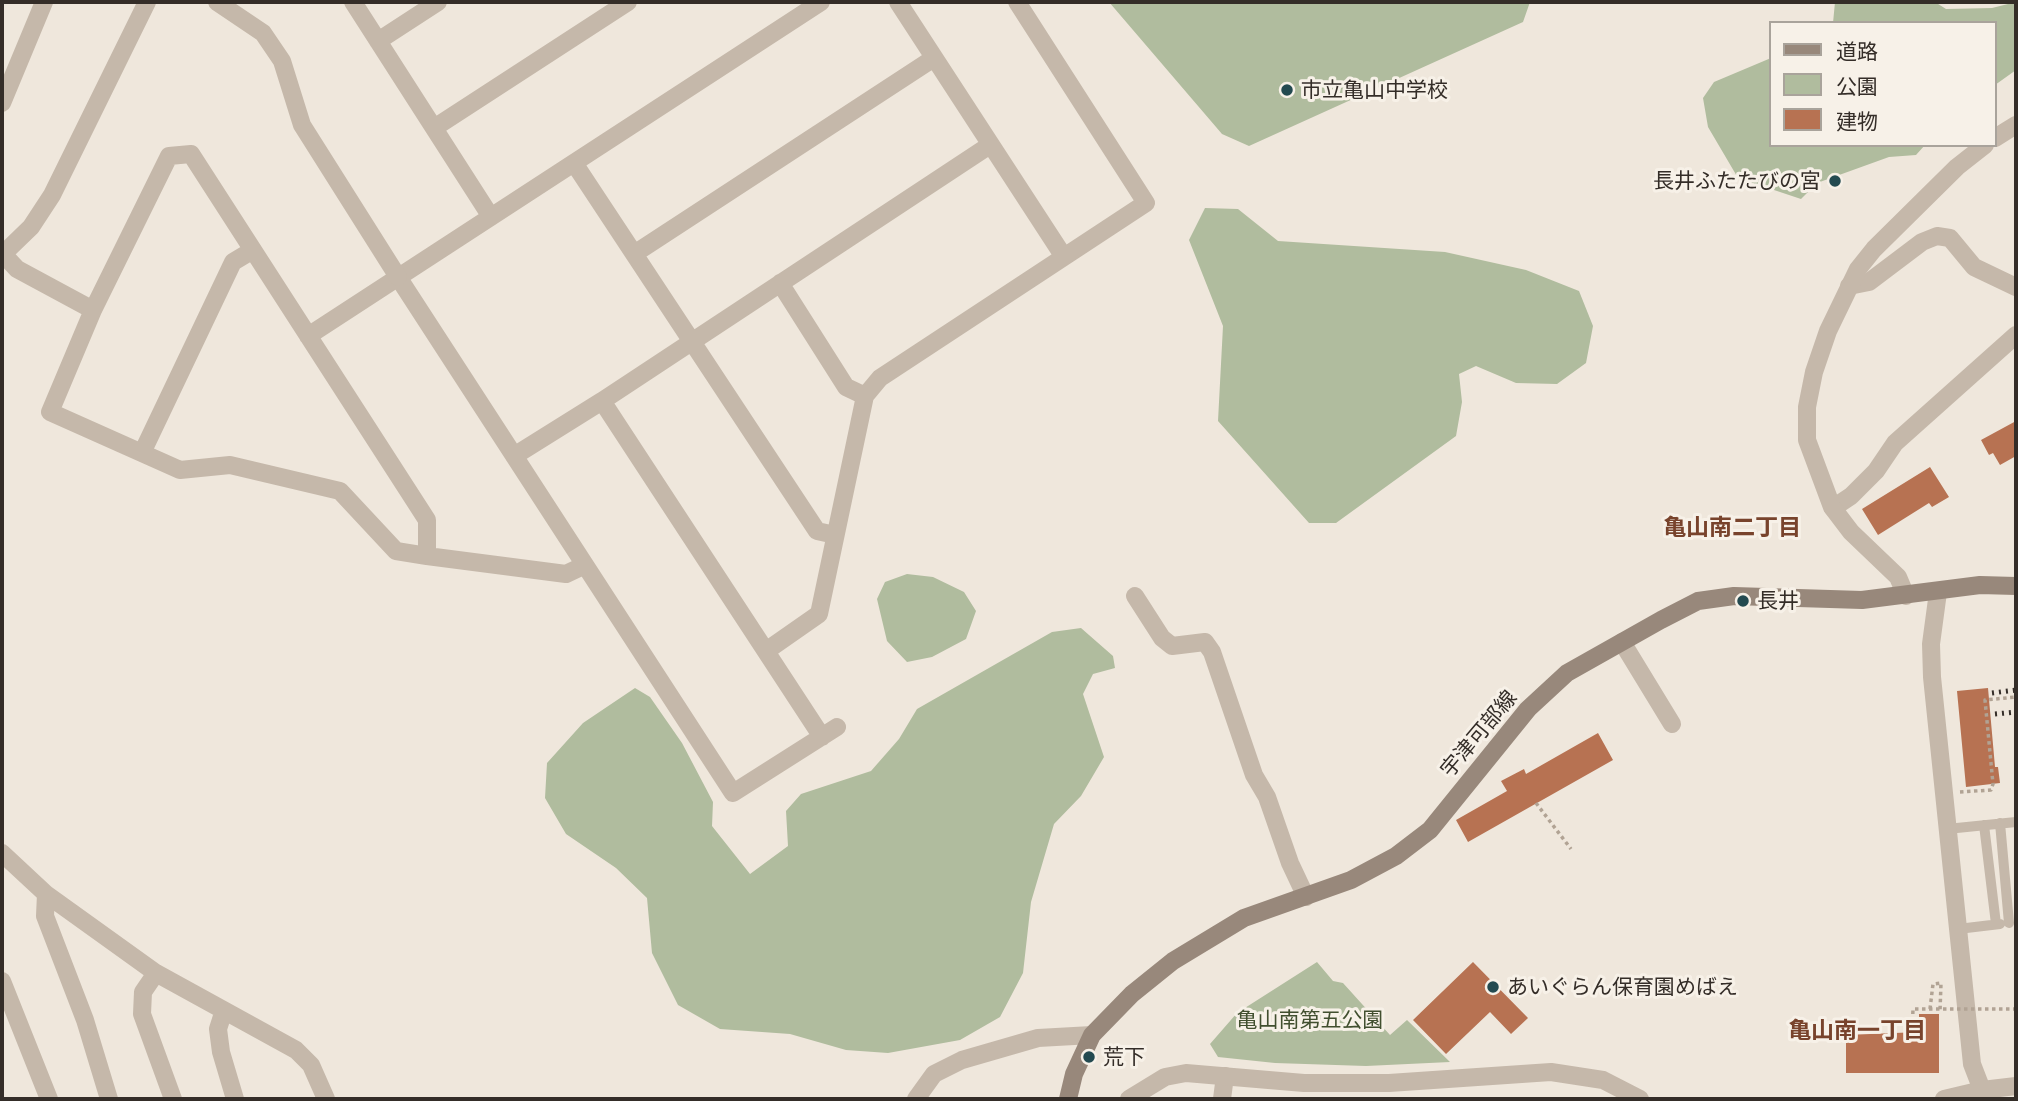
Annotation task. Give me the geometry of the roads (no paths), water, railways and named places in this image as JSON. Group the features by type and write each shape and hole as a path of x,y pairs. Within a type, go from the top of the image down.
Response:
{"main road":[{"name":"宇津可部線","path":"1068,1099 1074,1074 1092,1035 1132,995 1173,961 1244,918 1351,880 1396,856 1430,830 1528,709 1567,673 1622,642 1698,601 1734,596 1862,600 1980,586 2016,586"}],"street":[{"path":"2,103 10,60 44,2"},
{"path":"93,310 17,268 3,254 31,227 52,195 147,2"},
{"path":"217,2 263,33 282,61 302,125 733,793 830,732 766,651 602,401"},
{"path":"353,2 491,217"},
{"path":"378,41 438,2"},
{"path":"434,128 628,2"},
{"path":"308,336 821,2"},
{"path":"898,2 1064,257"},
{"path":"766,651 819,614 865,396 880,377 1146,203 1017,2"},
{"path":"634,254 934,58"},
{"path":"1997,137 2016,125"},
{"path":"514,456 990,145"},
{"path":"1906,596 1898,577 1851,532 1833,508 1807,440 1807,407 1824,341 1849,286 1874,249 1957,167 1982,147"},
{"path":"427,556 427,520 253,250 191,154 169,156 93,310 50,412 180,470 230,465 340,491 397,551 427,556 566,574 585,565"},
{"path":"574,163 817,531 835,535"},
{"path":"1849,286 1869,282 1922,242 1937,236 1950,238 1973,267 2016,288"},
{"path":"142,453 233,262 253,250"},
{"path":"780,283 846,387 865,396"},
{"path":"1833,508 1851,496 1876,471 1895,443 2016,335"},
{"path":"1938,592 1930,660 1972,1064 1982,1090"},
{"path":"1135,596 1162,638 1172,646 1205,642 1212,652 1254,775 1268,797 1290,863 1306,897"},
{"path":"1622,642 1672,724"},
{"path":"2,853 46,894 156,973 296,1049 311,1065 326,1099"},
{"path":"46,894 45,916 85,1020 109,1099"},
{"path":"156,973 143,992 142,1014 173,1099"},
{"path":"2,981 49,1099"},
{"path":"224,1010 218,1030 235,1099"},
{"path":"916,1099 934,1074 962,1060 1038,1038 1092,1035"},
{"path":"1129,1099 1165,1077 1186,1073 1304,1083 1389,1083 1551,1072 1603,1080 1640,1099"},
{"path":"1222,1099 1225,1076"},
{"path":"1944,1099 1982,1090 2016,1086"}],"lane":[{"path":"1947,829 2016,822"},
{"path":"1958,929 2013,922 2000,823"},
{"path":"1984,825 1996,924"}],"railway":[{"path":"1992,693 2016,690"},
{"path":"1995,714 2016,712"}],"place":[{"name":"市立亀山中学校","path":"1287,90"},
{"name":"長井ふたたびの宮","path":"1835,181"},
{"name":"長井","path":"1743,601"},
{"name":"あいぐらん保育園めばえ","path":"1493,987"},
{"name":"荒下","path":"1089,1057"}],"district":[{"name":"亀山南二丁目","path":"1732,528"},
{"name":"亀山南一丁目","path":"1857,1031"}],"park label":[{"name":"亀山南第五公園","path":"1310,1020"}]}
